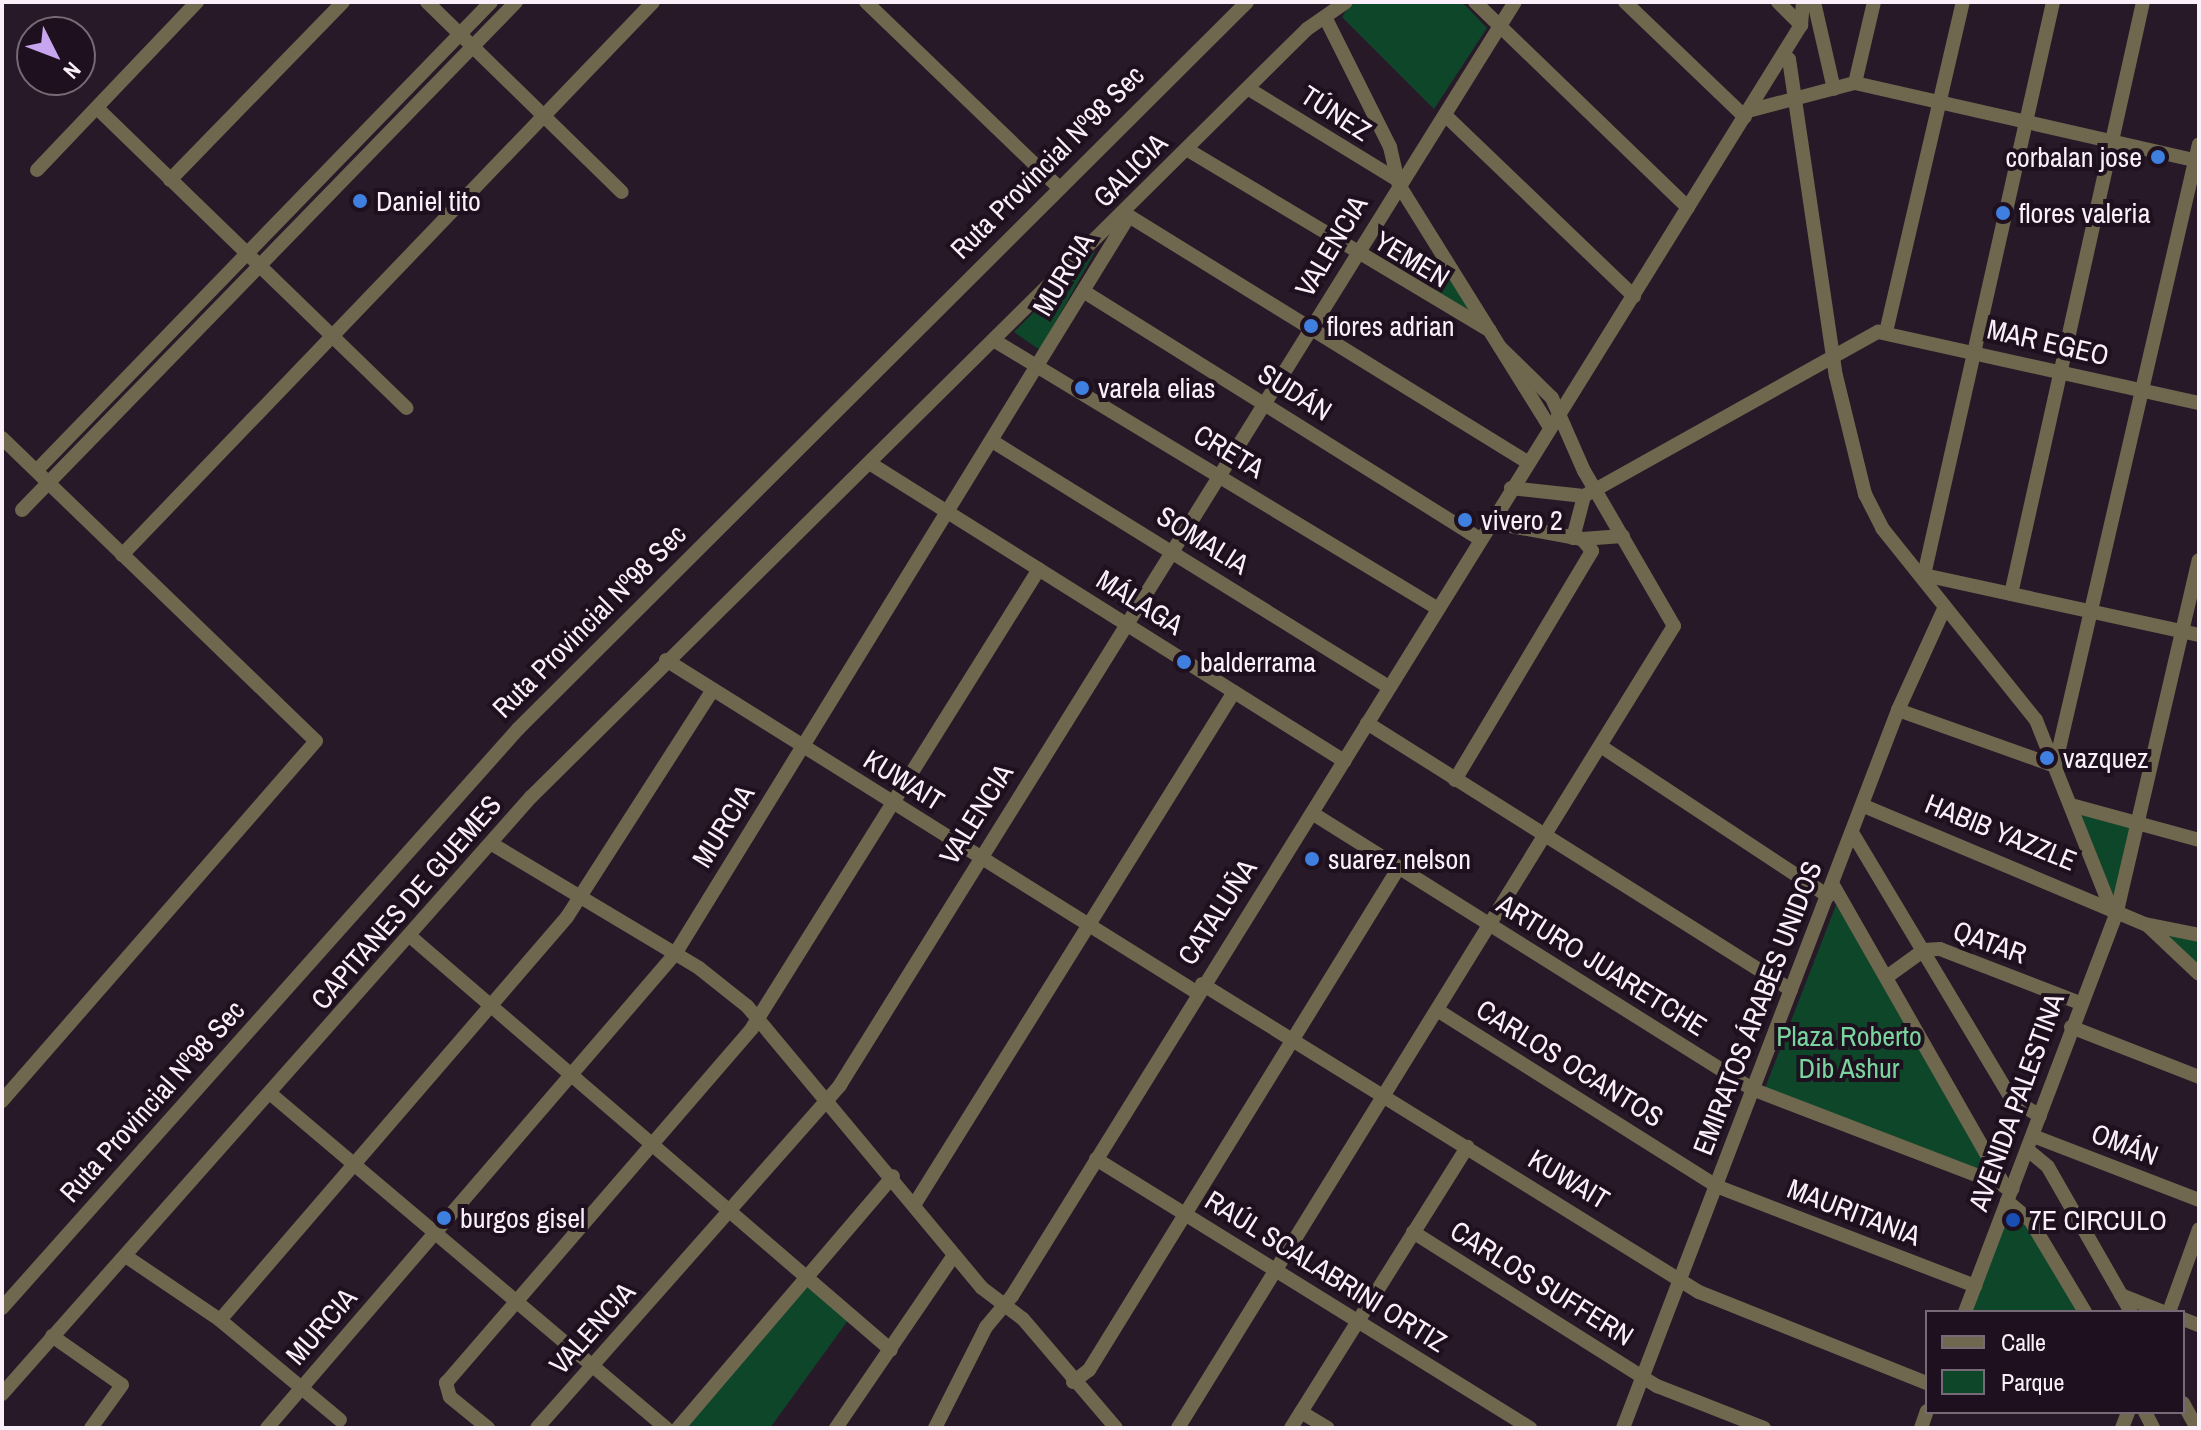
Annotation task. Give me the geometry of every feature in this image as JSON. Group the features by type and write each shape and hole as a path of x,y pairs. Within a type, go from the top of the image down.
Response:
{"street":[{"path":"37,170 197,2"},
{"path":"170,180 343,2"},
{"path":"427,2 622,192"},
{"path":"22,510 42,476 245,254 491,2"},
{"path":"42,476 258,267 516,2"},
{"path":"122,555 653,2"},
{"path":"866,2 1058,187"},
{"name":"Ruta Provincial Nº98 Sec","path":"2,1308 518,729 1058,187 1247,2"},
{"name":"GALICIA","path":"871,464 1127,214 1313,24 1327,21 1346,2"},
{"path":"1475,2 1688,208"},
{"name":"VALENCIA","path":"537,1428 828,1098 1310,331 1398,182 1445,115 1515,2"},
{"path":"1625,2 1749,114"},
{"path":"1778,2 1801,25"},
{"path":"1855,83 1874,2"},
{"path":"1511,488 1590,492 1832,352 1886,332 1963,2"},
{"path":"1924,575 2053,2"},
{"path":"2011,594 2143,2"},
{"path":"1749,114 1811,4"},
{"path":"1749,114 1789,59 1811,4"},
{"path":"1811,4 1834,89"},
{"path":"1327,21 1390,147 1398,182 1549,426"},
{"path":"1789,59 1832,352 1872,512 1924,575 1944,609 2036,720 2113,907"},
{"path":"1749,114 1855,83 2197,161"},
{"name":"TÚNEZ","path":"1249,89 1398,182"},
{"path":"97,108 407,408"},
{"name":"CATALUÑA","path":"935,1428 986,1327 1005,1304 1199,988 1312,813 1367,723 1386,685 1749,114"},
{"path":"1445,115 1634,296"},
{"path":"2055,766 2199,144"},
{"name":"YEMEN","path":"1188,150 1355,256 1490,331"},
{"path":"1127,214 1310,331 1527,462"},
{"name":"MURCIA","path":"267,1428 675,954 949,513 1127,214"},
{"name":"SUDÁN","path":"1083,291 1478,538"},
{"name":"MAR EGEO","path":"1886,332 2199,403"},
{"name":"CRETA","path":"995,341 1435,607"},
{"path":"1178,1428 1547,836 1674,626 1623,536 1590,492 1559,413 1500,347"},
{"path":"2,438 312,735 315,748 2,1101"},
{"name":"SOMALIA","path":"992,441 1386,685"},
{"name":"MÁLAGA","path":"871,464 1344,761"},
{"name":"CAPITANES DE GUEMES","path":"2,1394 272,1095 492,844 666,660 871,464"},
{"path":"1577,539 1590,492"},
{"path":"1488,522 1577,539 1623,536"},
{"path":"1455,780 1578,585 1592,551 1577,539"},
{"name":"AVENIDA PALESTINA","path":"1966,1310 2008,1192 2040,1116 2140,827 2199,560"},
{"path":"488,1428 444,1387 758,1017 1039,569"},
{"path":"1924,575 2199,635"},
{"name":"EMIRATOS ÁRABES UNIDOS","path":"1623,1428 1864,806 1898,710 1944,609"},
{"name":"KUWAIT","path":"666,660 1087,926 1296,1041 1681,1281 1925,1382"},
{"path":"220,1320 493,1007 580,900 713,690"},
{"path":"916,1202 1234,692"},
{"path":"1898,710 2055,766"},
{"path":"1367,723 1791,990"},
{"path":"1602,747 1831,890 1888,976 2008,1192 2030,1220 2084,1310"},
{"path":"2071,805 2140,827 2199,840"},
{"name":"HABIB YAZZLE","path":"1864,806 2113,907 2145,924"},
{"name":"ARTURO JUARETCHE","path":"1312,813 1752,1089 2008,1192"},
{"path":"1853,834 2011,1098 2040,1116"},
{"path":"492,844 580,900 675,954 758,1017 916,1202 954,1255 1005,1304 1112,1425"},
{"path":"1073,1382 1089,1370 1184,1214 1296,1041 1398,869"},
{"path":"2145,924 2199,935"},
{"path":"2145,924 2199,974"},
{"path":"411,937 891,1350"},
{"name":"QATAR","path":"1888,976 1924,950 1940,949 2080,1003"},
{"name":"CARLOS OCANTOS","path":"1437,1010 1716,1186"},
{"path":"2071,1027 2199,1077"},
{"path":"272,1095 666,1428"},
{"path":"2030,1143 2048,1167 2130,1310"},
{"name":"OMÁN","path":"2030,1143 2197,1195"},
{"path":"1291,1428 1467,1147"},
{"name":"RAÚL SCALABRINI ORTIZ","path":"1096,1159 1530,1428"},
{"path":"678,1428 893,1176"},
{"name":"MAURITANIA","path":"1716,1186 1975,1286"},
{"path":"2167,1310 2199,1229"},
{"name":"CARLOS SUFFERN","path":"1413,1232 1643,1377 1764,1428"},
{"path":"836,1428 954,1255"},
{"path":"127,1257 220,1320 340,1420"},
{"path":"2121,1295 2161,1310"},
{"path":"52,1336 122,1385 91,1428"},
{"path":"2185,1407 2197,1428"},
{"path":"1301,1412 1328,1428"}],"green space":[{"path":"1352,2 1462,2 1487,28 1434,109 1342,17"},
{"path":"1096,250 1040,350 1014,332"},
{"path":"1449,268 1473,312 1432,294"},
{"path":"2073,807 2138,828 2117,910"},
{"name":"Plaza Roberto Dib Ashur","path":"1836,905 1918,1039 1992,1174 1765,1088"},
{"path":"2147,925 2199,936 2199,973"},
{"path":"2008,1203 2019,1209 2081,1310 1972,1310"},
{"path":"806,1282 849,1319 770,1428 682,1428"}],"place":[{"name":"corbalan jose","path":"2158,157"},
{"name":"Daniel tito","path":"360,201"},
{"name":"flores valeria","path":"2003,213"},
{"name":"flores adrian","path":"1311,326"},
{"name":"varela elias","path":"1082,388"},
{"name":"vivero 2","path":"1465,520"},
{"name":"balderrama","path":"1184,662"},
{"name":"vazquez","path":"2047,758"},
{"name":"suarez nelson","path":"1312,859"},
{"name":"burgos gisel","path":"444,1218"},
{"name":"7E CIRCULO","path":"2013,1220"}]}
